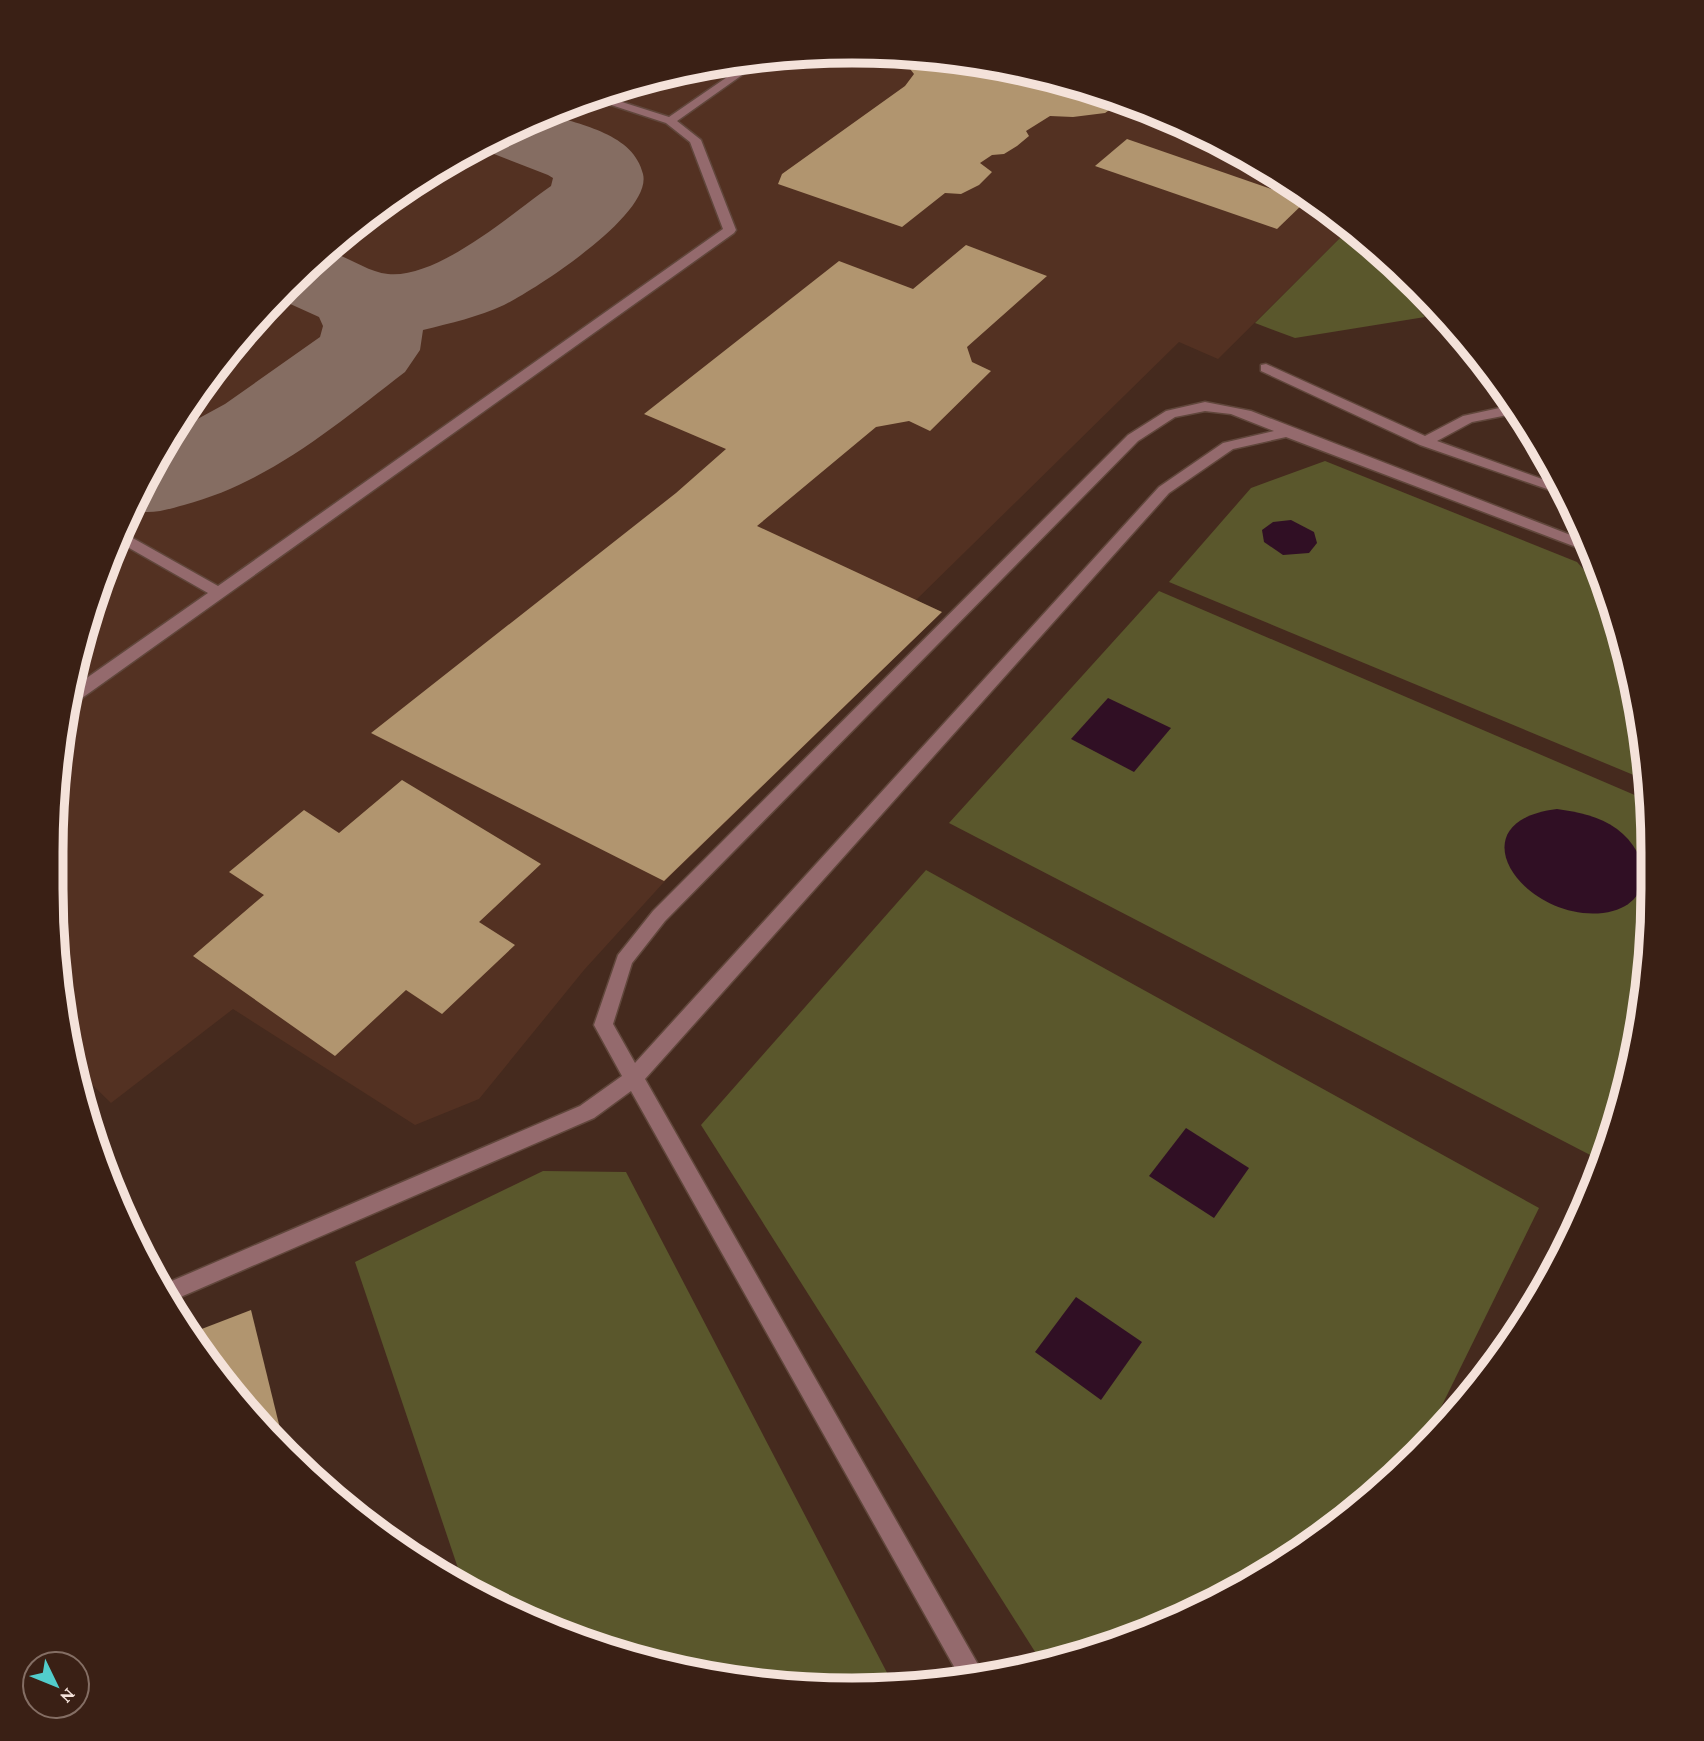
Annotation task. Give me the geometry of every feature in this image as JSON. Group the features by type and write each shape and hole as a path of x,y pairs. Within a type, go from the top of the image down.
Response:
{"street":[{"path":"670,121 744,71"},
{"path":"80,692 730,230 695,140 670,121 609,102"},
{"path":"1266,368 1426,442 1551,487"},
{"path":"968,1669 603,1025 624,960 659,916 1133,438 1175,412 1212,405 1244,412 1287,432 1578,543"},
{"path":"1426,442 1468,419 1506,411"},
{"path":"173,1290 587,1112 634,1078 1164,490 1228,446 1287,432"},
{"path":"127,540 219,593"}],"shaded area":[{"path":"800,65 904,65 1006,78 1106,105 1154,123 1201,144 1246,169 1290,196 1343,235 1218,359 1179,342 916,600 942,612 664,882 584,970 479,1099 415,1125 233,1009 111,1103 87,1079 78,1043 65,941 63,889 65,800 70,749 78,698 105,598 144,503 169,457 226,372 294,294 372,226 414,196 503,144 598,105 648,90 698,78"},
{"path":"1343,235 1378,264 1425,317 1295,338 1255,323"},
{"path":"1325,461 1577,562 1591,578 1614,648 1626,698 1637,776 1169,582 1251,488"},
{"path":"1291,520 1314,532 1317,543 1309,553 1283,555 1264,542 1262,530 1273,522"},
{"path":"1159,591 1639,797 1641,889 1634,992 1614,1093 1594,1157 949,823"},
{"path":"1108,698 1171,728 1134,772 1071,739"},
{"path":"1557,809 1596,818 1617,829 1629,840 1641,863 1640,890 1632,901 1603,913 1574,912 1548,902 1526,887 1511,869 1505,850 1509,832 1526,818"},
{"path":"926,870 1539,1208 1435,1420 1372,1482 1290,1545 1201,1597 1106,1636 1037,1655 701,1125"},
{"path":"1186,1128 1249,1168 1214,1218 1149,1176"},
{"path":"543,1171 626,1172 889,1677 800,1676 749,1671 648,1651 550,1618 460,1574 355,1262"},
{"path":"1076,1297 1142,1342 1101,1400 1035,1352"}],"building":[{"path":"907,65 1006,78 1113,108 1105,113 1073,117 1050,116 1026,131 1029,136 1017,146 1004,154 992,155 980,163 992,172 979,185 961,194 945,193 902,227 778,184 782,174 905,86 914,74"},
{"path":"1127,139 1288,195 1302,205 1277,229 1095,166"},
{"path":"966,245 1047,276 967,347 972,362 991,371 930,431 909,421 876,427 757,526 942,612 664,881 371,733 676,493 726,449 644,414 839,261 913,289"},
{"path":"1400,284 1445,332 1477,370 1474,371"},
{"path":"402,780 541,864 479,922 515,945 442,1014 406,990 335,1056 193,956 264,895 229,872 304,810 339,833"},
{"path":"251,1310 281,1433 226,1369 198,1330"}],"taxiway":[{"path":"312,278 345,293 378,303 417,302 444,295 470,283 520,253 588,203 598,181 595,167 589,161 523,135"},
{"path":"158,476 203,462 233,446 291,408 369,350 373,326 362,299"}]}
